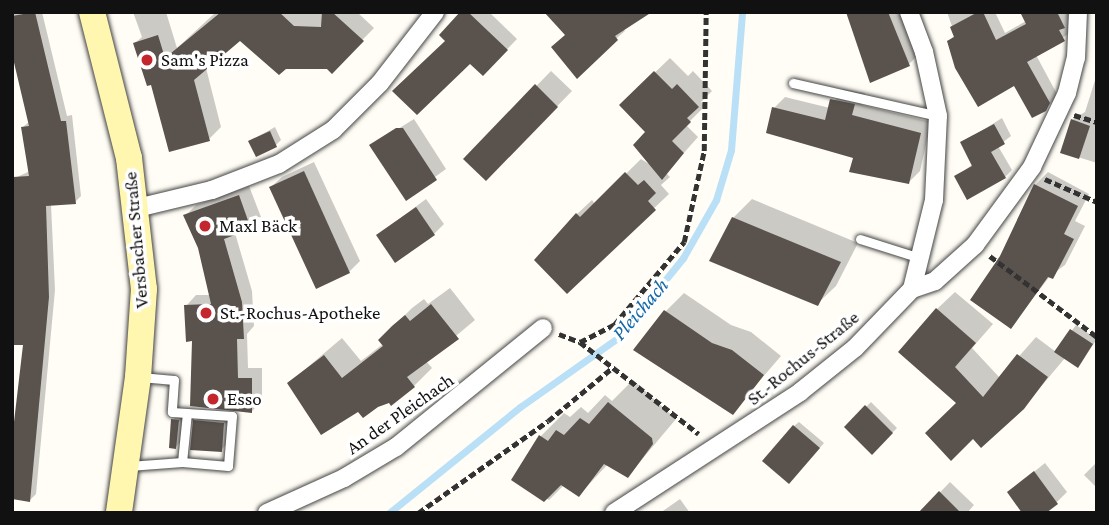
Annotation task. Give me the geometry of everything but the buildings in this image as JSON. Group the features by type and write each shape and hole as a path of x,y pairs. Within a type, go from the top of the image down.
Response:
{"main road":[{"name":"Versbacher Straße","path":"92,12 111,74 137,208 144,289 138,377 120,513"}],"street":[{"path":"137,208 212,190 279,164 333,130 380,83 435,12"},
{"name":"St.-Rochus-Straße","path":"614,513 721,447 855,348 912,289 934,200 938,116 924,52 909,12"},
{"path":"912,289 935,281 975,245 1028,172 1067,93 1076,58 1078,12"},
{"name":"An der Pleichach","path":"267,513 344,478 396,447 543,328"}],"lane":[{"path":"793,83 938,116"},
{"path":"860,239 920,258"},
{"path":"127,466 182,462 228,466 233,416 172,412 174,380 138,377"},
{"path":"182,462 187,413"}],"path":[{"path":"706,12 704,151 684,242 614,325 580,342 721,447"},
{"path":"1028,172 1097,202"},
{"path":"975,245 1097,337"},
{"path":"418,513 548,421 612,368"}],"waterway":[{"name":"Pleichach","path":"389,513 520,407 619,337 683,258 716,200 731,150 742,12"}],"place":[{"name":"Sam's Pizza","path":"147,60"},
{"name":"Maxl Bäck","path":"205,226"},
{"name":"St.-Rochus-Apotheke","path":"206,313"},
{"name":"Esso","path":"213,399"}]}
